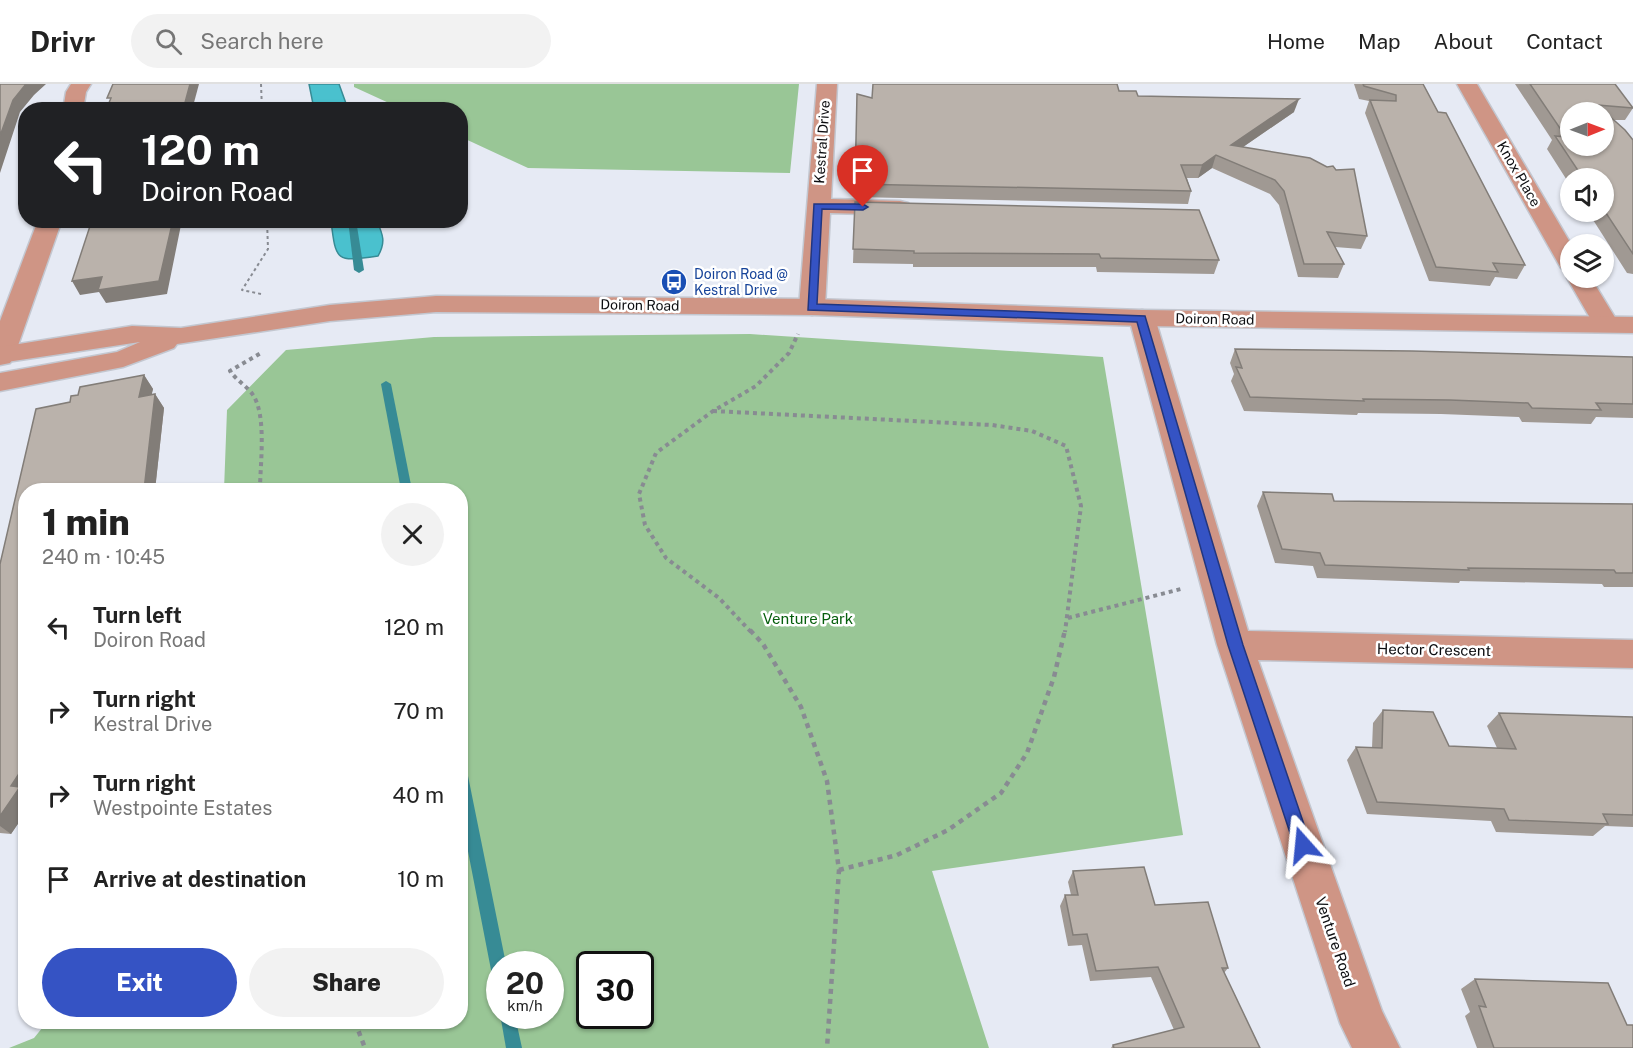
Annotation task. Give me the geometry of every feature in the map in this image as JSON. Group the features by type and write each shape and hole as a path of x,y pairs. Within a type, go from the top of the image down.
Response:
{"street":[{"path":"74,102 76,92 81,84"},
{"name":"Kestral Drive","path":"812,308 817,206 827,84"},
{"name":"Knox Place","path":"1467,84 1560,246"},
{"path":"817,206 923,208"},
{"path":"47,228 0,355 132,334 181,336"},
{"path":"1585,288 1606,324"},
{"name":"Doiron Road","path":"181,336 330,313 436,304 812,308 1142,318 1633,325"},
{"name":"Venture Road","path":"1142,318 1235,645 1363,1023 1377,1048"},
{"path":"0,382 123,359 181,336"},
{"name":"Hector Crescent","path":"1235,645 1633,654"}],"path":[{"path":"261,84 262,102"},
{"path":"267,228 268,249 242,290 285,300 285,320"},
{"path":"812,308 789,353 756,386 713,411 656,453 639,494 645,525 666,558 718,598 763,644 801,707 827,781 839,870 827,1048"},
{"path":"230,371 234,379 255,396 259,417 260,483"},
{"path":"713,411 992,425 1032,431 1066,446 1081,506 1068,618 1054,677 1027,753 1001,792 948,830 897,855 839,870"},
{"path":"1068,618 1216,580"},
{"path":"358,1029 365,1048"}],"green space":[{"path":"354,84 799,84 790,173 528,168 468,140 468,102 387,102 354,87"},
{"name":"Venture Park","path":"750,334 1103,357 1183,835 932,871 989,1048 9,1048 34,1038 41,1029 468,1029 468,483 224,483 227,410 286,350 434,337"}],"water":[{"path":"309,84 339,84 345,102 313,102"},
{"path":"332,228 380,228 383,238 378,256 346,258 337,252"}],"building":[{"path":"0,84 26,84 13,100 0,136"},
{"path":"113,84 190,84 185,102 109,102 111,98 107,98"},
{"path":"873,84 1117,84 1119,91 1136,91 1138,96 1299,99 1231,145 1310,158 1327,167 1333,166 1336,170 1354,169 1367,236 1327,232 1344,264 1304,264 1284,191 1275,180 1216,155 1202,165 1181,165 1191,191 855,184 857,94 872,98"},
{"path":"1363,84 1423,84 1438,112 1446,113 1525,265 1493,263 1498,272 1436,267 1370,100 1396,101 1396,95"},
{"path":"1530,84 1615,84 1633,108 1614,106 1614,102 1560,102 1560,128"},
{"path":"1614,120 1633,140 1633,254 1612,222 1614,222 1614,168 1576,168 1568,156 1614,156"},
{"path":"855,202 1199,210 1219,260 1101,258 1099,254 914,253 914,251 853,249"},
{"path":"89,228 171,228 159,281 98,290 102,277 72,281"},
{"path":"1235,349 1633,357 1633,404 1596,403 1601,410 1532,408 1528,403 1450,400 1363,399 1364,401 1250,397 1236,367 1242,368"},
{"path":"144,375 139,397 155,394 145,483 19,483 36,409 70,402 71,396 78,395 80,387"},
{"path":"18,486 18,775 11,786 18,787 18,790 0,816 0,564"},
{"path":"1263,492 1332,494 1334,501 1633,504 1633,573 1616,573 1614,570 1468,568 1469,570 1325,565 1320,553 1282,549"},
{"path":"1383,710 1433,712 1449,746 1516,749 1499,713 1633,717 1633,815 1603,814 1608,824 1509,820 1504,809 1377,802 1356,747 1382,748"},
{"path":"1144,867 1155,905 1208,902 1228,968 1222,968 1260,1048 1114,1048 1113,1045 1184,1027 1158,967 1096,971 1087,934 1073,935 1065,895 1078,895 1073,871"},
{"path":"1475,979 1608,983 1627,1025 1633,1025 1633,1048 1494,1048 1479,1006 1486,1007"}],"waterway":[{"path":"353,228 359,270"},
{"path":"386,384 406,483"},
{"path":"468,812 495,951"},
{"path":"510,1029 514,1048"}],"place":[{"name":"Doiron Road @ Kestral Drive","path":"674,282"}],"route":[{"path":"863,207 817,206 812,308 1142,318 1235,645 1303,845"}]}
